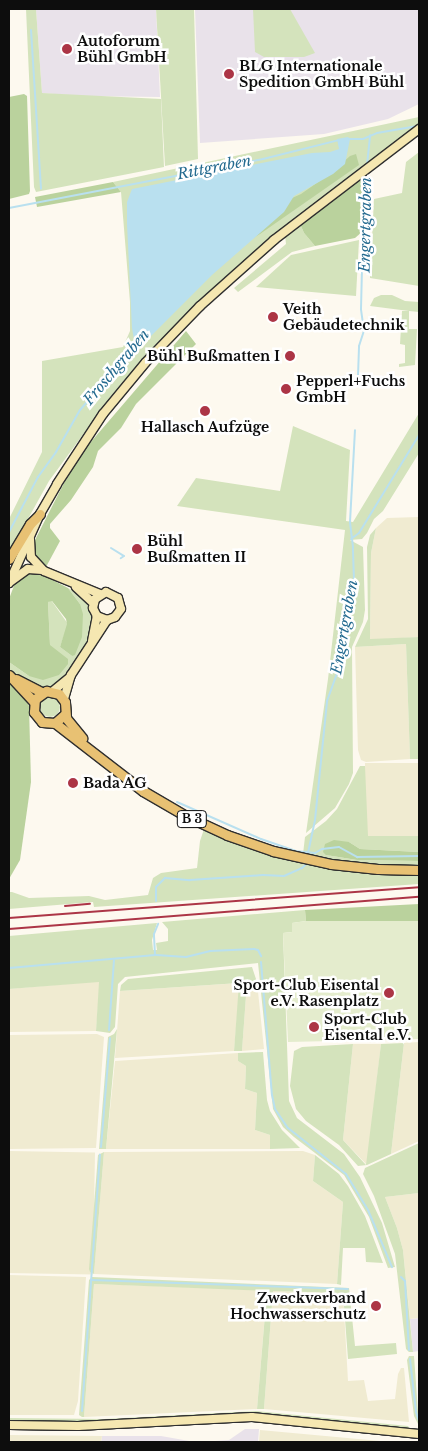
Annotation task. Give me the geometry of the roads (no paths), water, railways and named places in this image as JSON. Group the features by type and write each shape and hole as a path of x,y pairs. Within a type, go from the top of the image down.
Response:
{"main road":[{"path":"9,584 40,514 79,447 103,414 168,339 227,280 274,240 419,129"},
{"path":"9,559 30,524 40,514"},
{"path":"30,535 31,556 44,571"},
{"path":"9,584 28,570 44,571 100,594"},
{"path":"72,584 93,603 97,616 92,641"},
{"path":"55,723 65,714 66,706 64,699 71,675 107,620 117,616 120,603 113,594 106,592 100,594 93,603"},
{"path":"97,616 107,620"},
{"path":"34,702 42,692 53,691 71,675"},
{"name":"B 3","path":"11,677 42,692"},
{"name":"B 3","path":"11,677 34,702 34,712 38,720 47,724 55,723 138,788 184,815 239,840 300,858 372,869 419,870"},
{"path":"53,691 64,699"},
{"name":"B 3","path":"65,714 97,755"},
{"path":"9,1425 87,1426 252,1417 419,1434"}],"water":[{"path":"348,137 350,139 345,164 333,174 294,196 284,212 212,275 136,351 132,328 127,224 127,202 132,189 312,153 330,152 339,149 337,139"}],"waterway":[{"path":"31,30 41,189"},
{"name":"Rittgraben","path":"349,139 363,139 377,133 417,126"},
{"name":"Engertgraben","path":"367,165 370,135"},
{"name":"Rittgraben","path":"9,208 263,159 339,140"},
{"name":"Engertgraben","path":"358,376 359,346 364,331 361,309 366,172"},
{"name":"Froschgraben","path":"9,532 38,477 56,452 80,410 98,389 107,373 136,345"},
{"name":"Engertgraben","path":"308,853 315,820 327,701 338,671 354,580 350,522 355,430"},
{"path":"351,539 359,533 419,435"},
{"path":"111,548 124,556 121,558"},
{"path":"177,802 261,839 295,851 315,853 322,849 339,847 357,857 419,856"},
{"path":"156,901 156,887 165,878 190,880 263,875 284,876 302,868 309,862"},
{"path":"9,968 155,955 154,934 158,924"},
{"path":"156,955 186,957 210,951 254,949 258,950 261,956"},
{"path":"109,1030 114,960"},
{"path":"261,962 272,1095 275,1109 288,1128 346,1174 368,1210 392,1267"},
{"path":"101,1147 110,1038"},
{"path":"82,1411 100,1155"},
{"path":"401,1277 405,1281 409,1350"},
{"path":"91,1280 348,1289"},
{"path":"410,1359 416,1412 419,1421"}],"railway":[{"path":"9,918 419,887"},
{"path":"9,929 419,897"},
{"path":"65,906 90,904"}],"place":[{"name":"Autoforum Bühl GmbH","path":"67,49"},
{"name":"BLG Internationale Spedition GmbH Bühl","path":"229,74"},
{"name":"Veith Gebäudetechnik","path":"273,317"},
{"name":"Bühl Bußmatten I","path":"290,356"},
{"name":"Pepperl+Fuchs GmbH","path":"286,389"},
{"name":"Hallasch Aufzüge","path":"205,411"},
{"name":"Bühl Bußmatten II","path":"137,549"},
{"name":"Bada AG","path":"73,783"},
{"name":"Sport-Club Eisental e.V. Rasenplatz","path":"389,993"},
{"name":"Sport-Club Eisental e.V.","path":"314,1027"},
{"name":"Zweckverband Hochwasserschutz","path":"376,1306"}]}
